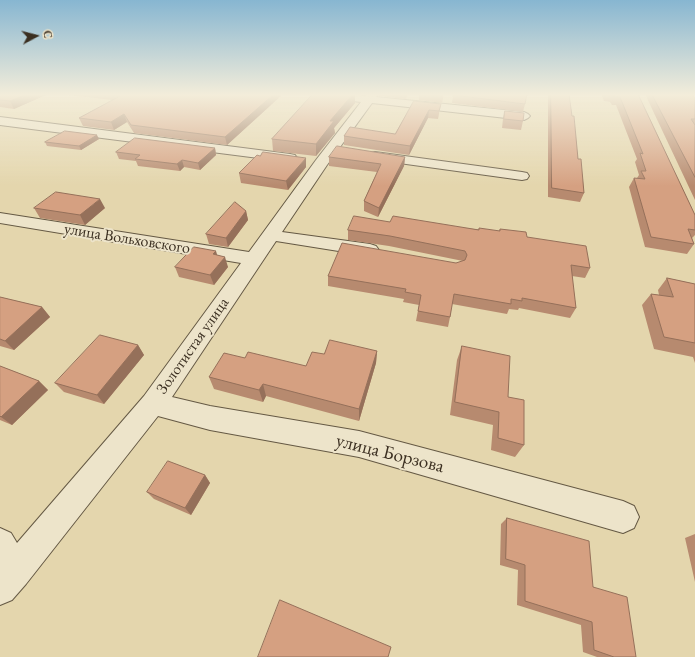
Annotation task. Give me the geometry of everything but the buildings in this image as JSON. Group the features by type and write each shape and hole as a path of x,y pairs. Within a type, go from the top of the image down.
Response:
{"street":[{"path":"24,125 124,136 174,144 340,154 522,176"},
{"name":"Золотистая улица","path":"5,568 153,404 270,235 340,154 356,125"},
{"name":"улица Вольховского","path":"0,218 254,259"},
{"path":"270,235 389,253"},
{"name":"улица Борзова","path":"153,404 210,418 359,444 623,517"}]}
